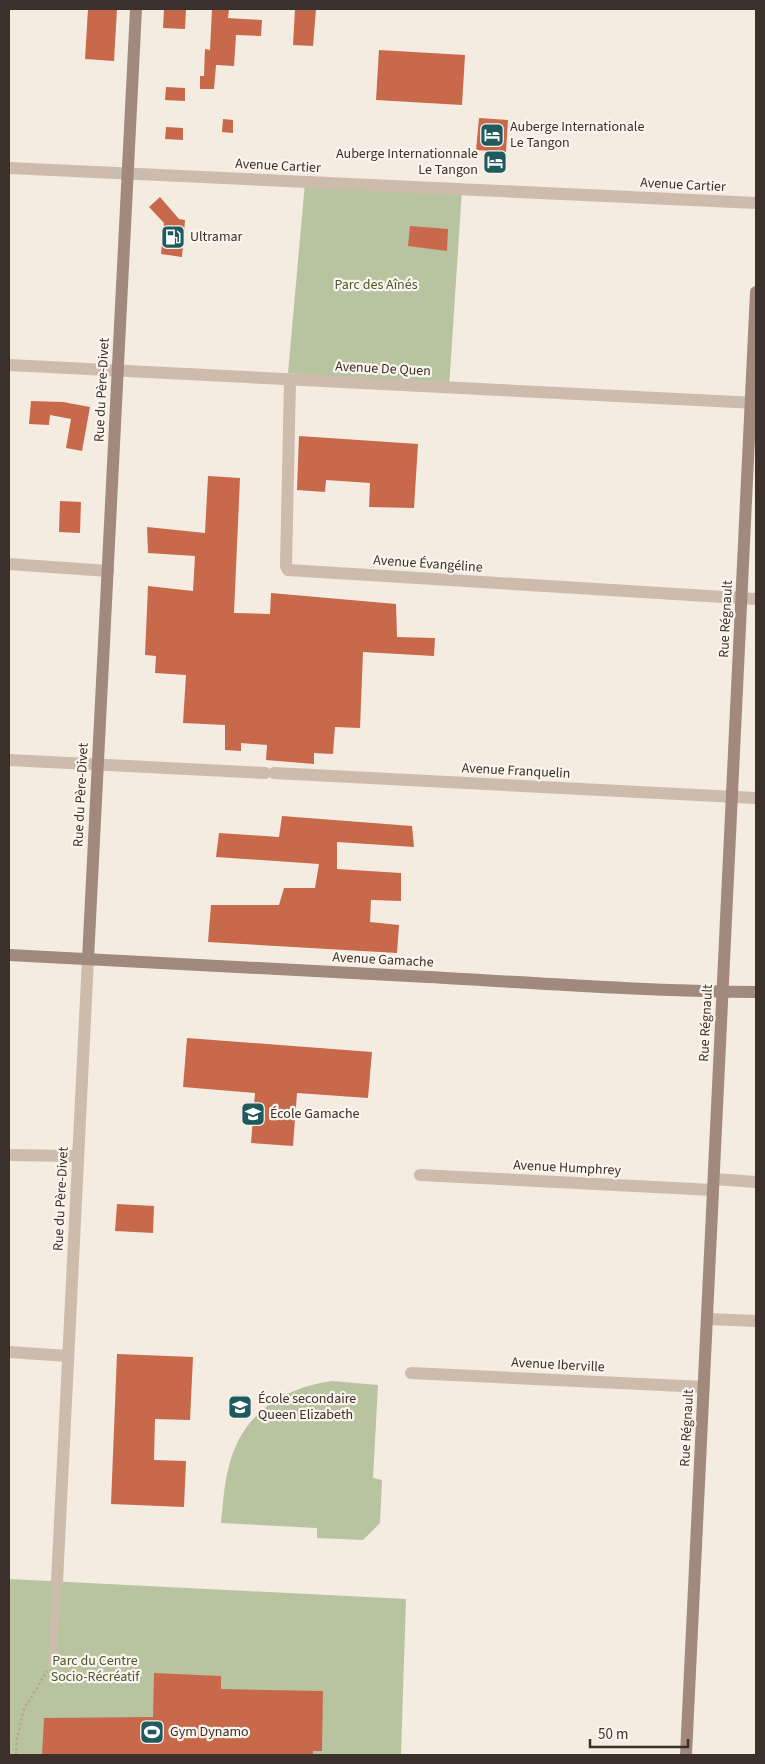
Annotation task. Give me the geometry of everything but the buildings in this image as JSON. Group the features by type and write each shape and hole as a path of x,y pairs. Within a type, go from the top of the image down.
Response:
{"street":[{"name":"Rue du Père-Divet","path":"57,1582 136,9"},
{"name":"Avenue Cartier","path":"9,168 756,203"},
{"name":"Rue Régnault","path":"686,1755 742,599 754,403 756,292"},
{"name":"Avenue De Quen","path":"9,365 754,403"},
{"name":"Avenue Évangéline","path":"290,380 286,566 288,570 756,599"},
{"path":"9,564 108,570"},
{"name":"Avenue Franquelin","path":"9,760 756,798"},
{"name":"Avenue Gamache","path":"9,955 586,987 756,992"},
{"path":"9,1155 78,1156"},
{"name":"Avenue Humphrey","path":"420,1175 714,1184 756,1182"},
{"path":"707,1319 756,1321"},
{"path":"9,1352 68,1356"},
{"name":"Avenue Iberville","path":"411,1374 704,1387"}],"lane":[{"path":"52,1663 57,1582"}],"path":[{"path":"16,1755 17,1738 24,1709 52,1663"}],"green space":[{"name":"Parc des Aînés","path":"305,183 462,189 449,388 288,373"},
{"path":"332,1381 378,1385 373,1478 382,1480 380,1523 363,1540 317,1538 317,1528 221,1523 229,1466 235,1448 254,1418 281,1397 297,1390"},
{"name":"Parc du Centre Socio-Récréatif","path":"9,1579 406,1599 401,1755 9,1755"}],"place":[{"name":"Auberge Internationale Le Tangon","path":"492,135"},
{"name":"Auberge Internationnale Le Tangon","path":"495,162"},
{"name":"Ultramar","path":"173,237"},
{"name":"École Gamache","path":"253,1114"},
{"name":"École secondaire Queen Elizabeth","path":"240,1407"},
{"name":"Gym Dynamo","path":"152,1732"}]}
